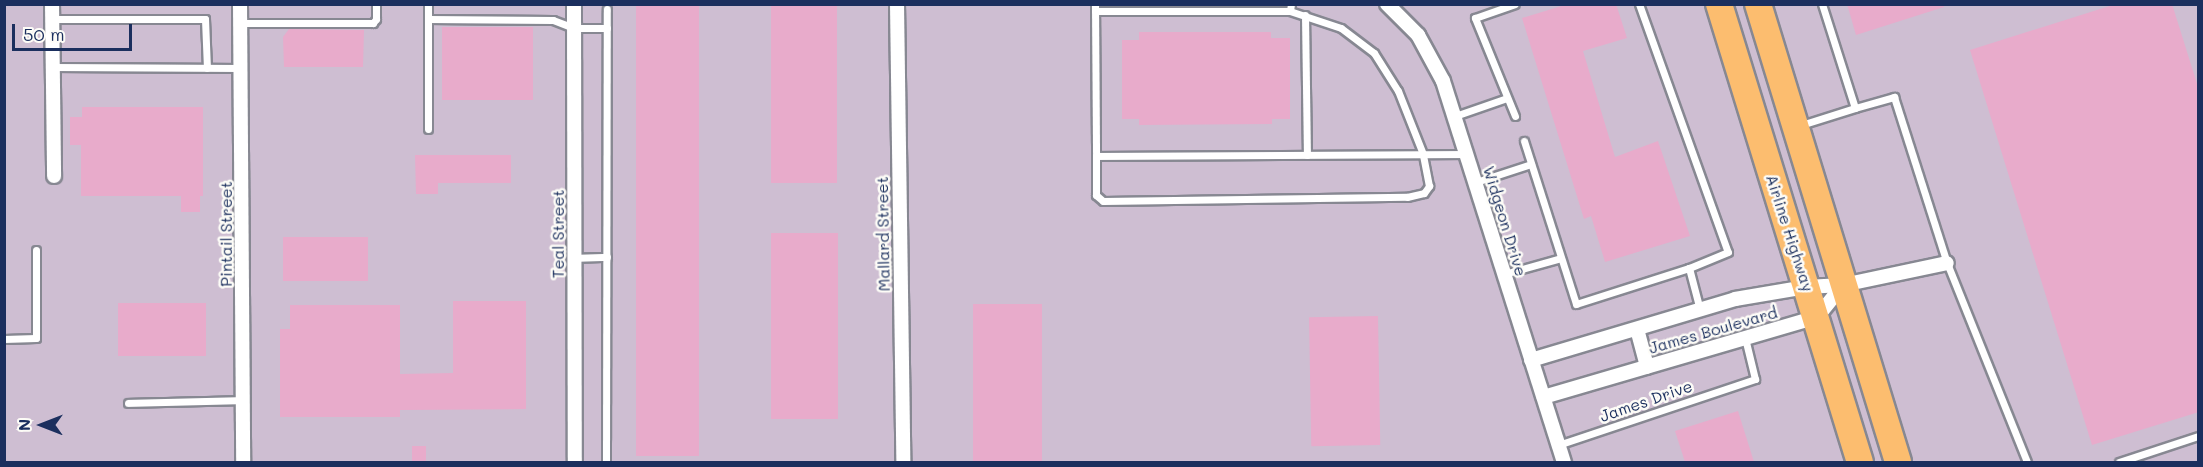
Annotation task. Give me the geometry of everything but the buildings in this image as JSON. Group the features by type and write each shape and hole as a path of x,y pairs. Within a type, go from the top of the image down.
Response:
{"highway":[{"name":"Airline Highway","path":"1719,4 1806,287 1817,316 1860,462"},
{"path":"1758,4 1898,462"}],"street":[{"path":"52,4 54,176"},
{"name":"Pintail Street","path":"240,4 243,462"},
{"name":"Teal Street","path":"574,4 575,462"},
{"name":"Mallard Street","path":"897,4 903,462"},
{"name":"Widgeon Drive","path":"1387,4 1418,35 1443,81 1564,462"},
{"path":"1532,360 1736,299 1806,287 1844,285 1947,263"},
{"path":"1817,316 1844,285"},
{"name":"James Boulevard","path":"1543,397 1817,316"},
{"path":"1637,329 1647,367"}],"lane":[{"path":"241,23 373,23 376,19 376,4"},
{"path":"428,4 428,129"},
{"path":"1515,4 1475,18 1515,116"},
{"path":"1524,141 1576,304 1689,268 1728,252 1639,4"},
{"path":"1822,4 1855,108"},
{"path":"1095,8 1290,8 1341,28 1374,53 1398,91 1423,154 1429,186 1424,193 1407,197 1103,201 1096,195 1095,8"},
{"path":"606,462 607,9"},
{"path":"1305,15 1307,155"},
{"path":"52,19 205,19 207,68"},
{"path":"428,19 553,20 574,28 607,28"},
{"path":"53,66 241,68"},
{"path":"1796,127 1894,97 1947,263 2027,462"},
{"path":"1455,116 1508,98"},
{"path":"1096,156 1467,154"},
{"path":"1476,182 1532,164"},
{"path":"4,339 36,338 36,250"},
{"path":"574,258 607,257"},
{"path":"1504,274 1561,258"},
{"path":"1689,268 1700,310"},
{"name":"James Drive","path":"1558,445 1755,379 1745,338"},
{"path":"128,403 243,400"},
{"path":"2119,462 2199,436"}],"shaded area":[{"path":"5,5 2198,5 2198,462 5,462"}]}
